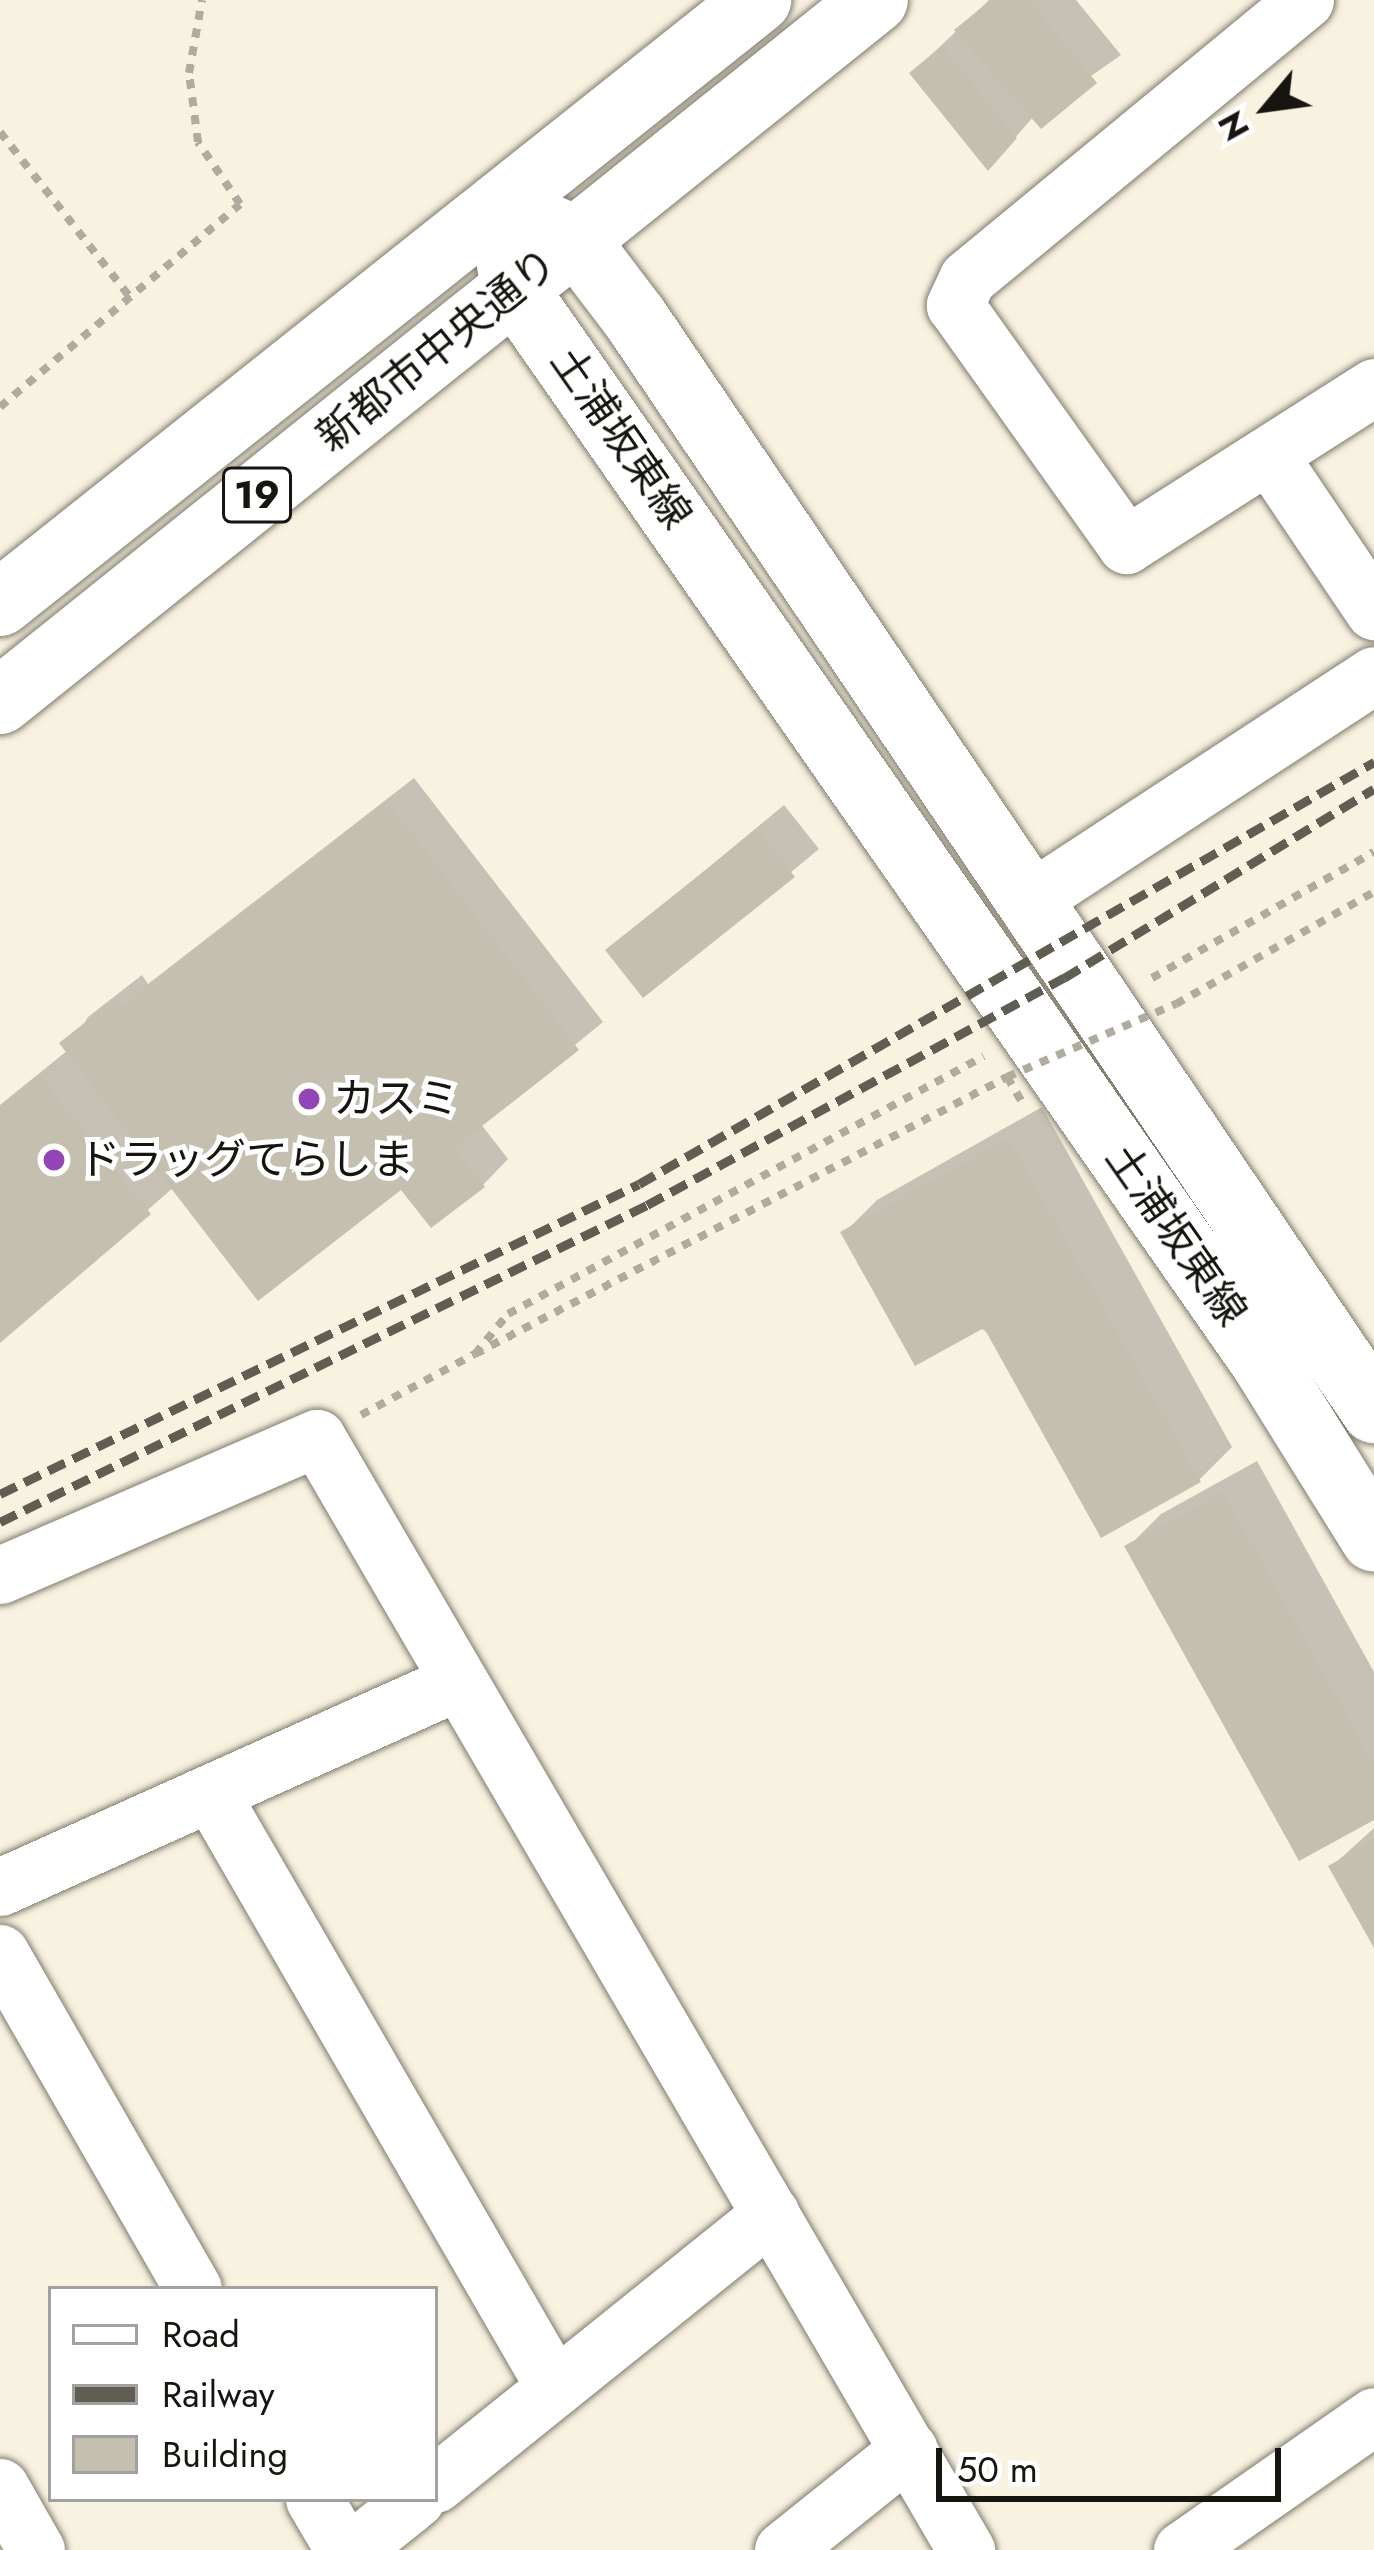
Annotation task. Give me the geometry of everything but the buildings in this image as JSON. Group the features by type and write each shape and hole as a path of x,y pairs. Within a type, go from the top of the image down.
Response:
{"main road":[{"name":"新都市中央通り","path":"0,603 758,0"},
{"name":"新都市中央通り","path":"0,700 875,0"},
{"path":"500,206 575,238"},
{"name":"土浦坂東線","path":"500,206 514,289 982,953 1374,1539"},
{"name":"土浦坂東線","path":"575,238 1033,898 1374,1409"}],"street":[{"path":"1305,0 968,279 955,304 1126,545 1374,387"},
{"path":"1270,457 1374,611"},
{"path":"1033,898 1374,675"},
{"path":"0,1575 317,1438 966,2550"},
{"path":"0,1887 458,1682"},
{"path":"211,1794 555,2388"},
{"path":"0,1953 191,2286"},
{"path":"438,2482 771,2214"},
{"path":"1182,2550 1374,2416"},
{"path":"783,2550 909,2449"},
{"path":"0,2487 36,2550"},
{"path":"316,2502 348,2550 412,2502"}],"path":[{"path":"0,407 240,204 198,142 188,73 202,0"},
{"path":"0,132 130,297"},
{"path":"1152,978 1374,852"},
{"path":"317,1438 1006,1077 1176,1004 1374,892"},
{"path":"475,1354 508,1314 989,1053"},
{"path":"1006,1077 1022,1102"}],"railway":[{"path":"0,1494 639,1184 1374,762"},
{"path":"0,1522 647,1205 1064,978 1374,789"}],"place":[{"name":"カスミ","path":"309,1099"},
{"name":"ドラッグてらしま","path":"54,1160"}]}
